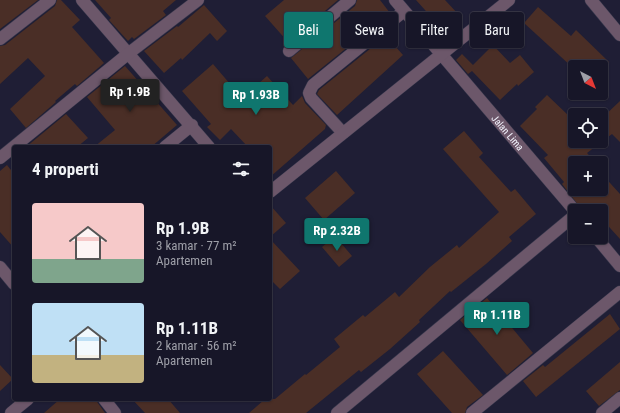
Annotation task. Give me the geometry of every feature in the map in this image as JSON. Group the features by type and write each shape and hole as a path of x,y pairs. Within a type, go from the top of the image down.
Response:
{"street":[{"path":"0,39 50,0"},
{"path":"82,0 192,125 207,145"},
{"path":"16,145 129,53 198,0"},
{"path":"289,51 350,0"},
{"name":"Jalan Lima","path":"395,0 569,204"},
{"path":"272,190 509,0"},
{"path":"591,0 620,35"},
{"path":"343,133 311,98 310,90 313,85 404,11"},
{"path":"167,145 192,125"},
{"path":"0,158 12,148"},
{"path":"337,413 568,221"},
{"path":"602,244 620,266"},
{"path":"472,413 620,292"},
{"path":"602,413 620,398"},
{"path":"11,413 26,401"},
{"path":"106,401 115,413"}],"building":[{"path":"0,0 38,0 0,29"},
{"path":"57,0 61,0 80,20 72,27 104,63 77,86 75,84 26,128 10,109 45,76 28,58 0,84 0,46 5,45 55,6"},
{"path":"95,0 176,0 163,11 166,15 134,39 132,37 128,41 109,20 111,18"},
{"path":"284,0 338,0 324,12 284,12 284,37 265,16"},
{"path":"357,0 380,0 389,12 348,12 355,6"},
{"path":"416,0 445,0 456,12 427,12"},
{"path":"204,5 227,31 217,41 210,33 182,60 181,58 164,73 144,51 177,26 178,27"},
{"path":"538,7 571,36 576,30 607,60 568,60 568,63 524,23"},
{"path":"341,17 341,48 347,48 308,79 291,58 303,48 333,48 333,24"},
{"path":"371,48 397,48 403,55 337,115 317,94 319,90"},
{"path":"490,48 496,48 510,63 520,55 534,72 518,86 517,84 500,100 472,71 468,74 456,60 462,54 473,65"},
{"path":"213,64 242,98 267,76 293,105 302,96 305,103 326,125 325,129 272,175 272,145 246,145 231,129 220,140 207,127 211,124 182,91"},
{"path":"125,66 177,125 153,145 96,145 115,130 87,97"},
{"path":"547,95 568,115 568,148 594,148 587,153 590,156 568,156 568,192 562,184 564,182 544,158 548,155 520,126 537,109 535,107"},
{"path":"620,101 620,142 612,134 608,137 608,112"},
{"path":"66,114 88,138 79,145 28,145"},
{"path":"464,131 483,153 479,157 511,192 515,189 536,214 509,237 512,241 486,264 451,292 450,291 419,320 420,322 390,349 361,372 359,370 306,413 249,413 263,401 272,401 272,399 275,399 305,374 306,375 340,347 334,339 363,315 365,317 395,292 399,297 430,267 457,245 459,248 499,212 443,149"},
{"path":"7,165 12,171 12,246 0,232 0,171"},
{"path":"336,171 355,193 324,220 305,198"},
{"path":"608,181 620,194 620,239 608,226 608,204 577,204 571,196 608,196"},
{"path":"272,207 286,223 272,235"},
{"path":"335,236 352,256 339,267 322,247"},
{"path":"272,241 300,271 280,289 272,281"},
{"path":"487,298 533,353 507,375 460,320"},
{"path":"610,314 620,329 536,397 523,381 543,365 545,367"},
{"path":"443,351 483,395 467,407 465,413 452,413 417,374"},
{"path":"620,362 620,390 599,406 586,391"},
{"path":"0,365 12,378 12,380 0,391"},
{"path":"58,401 96,401 105,413 44,413"},
{"path":"134,401 170,401 180,413 145,413"}]}
